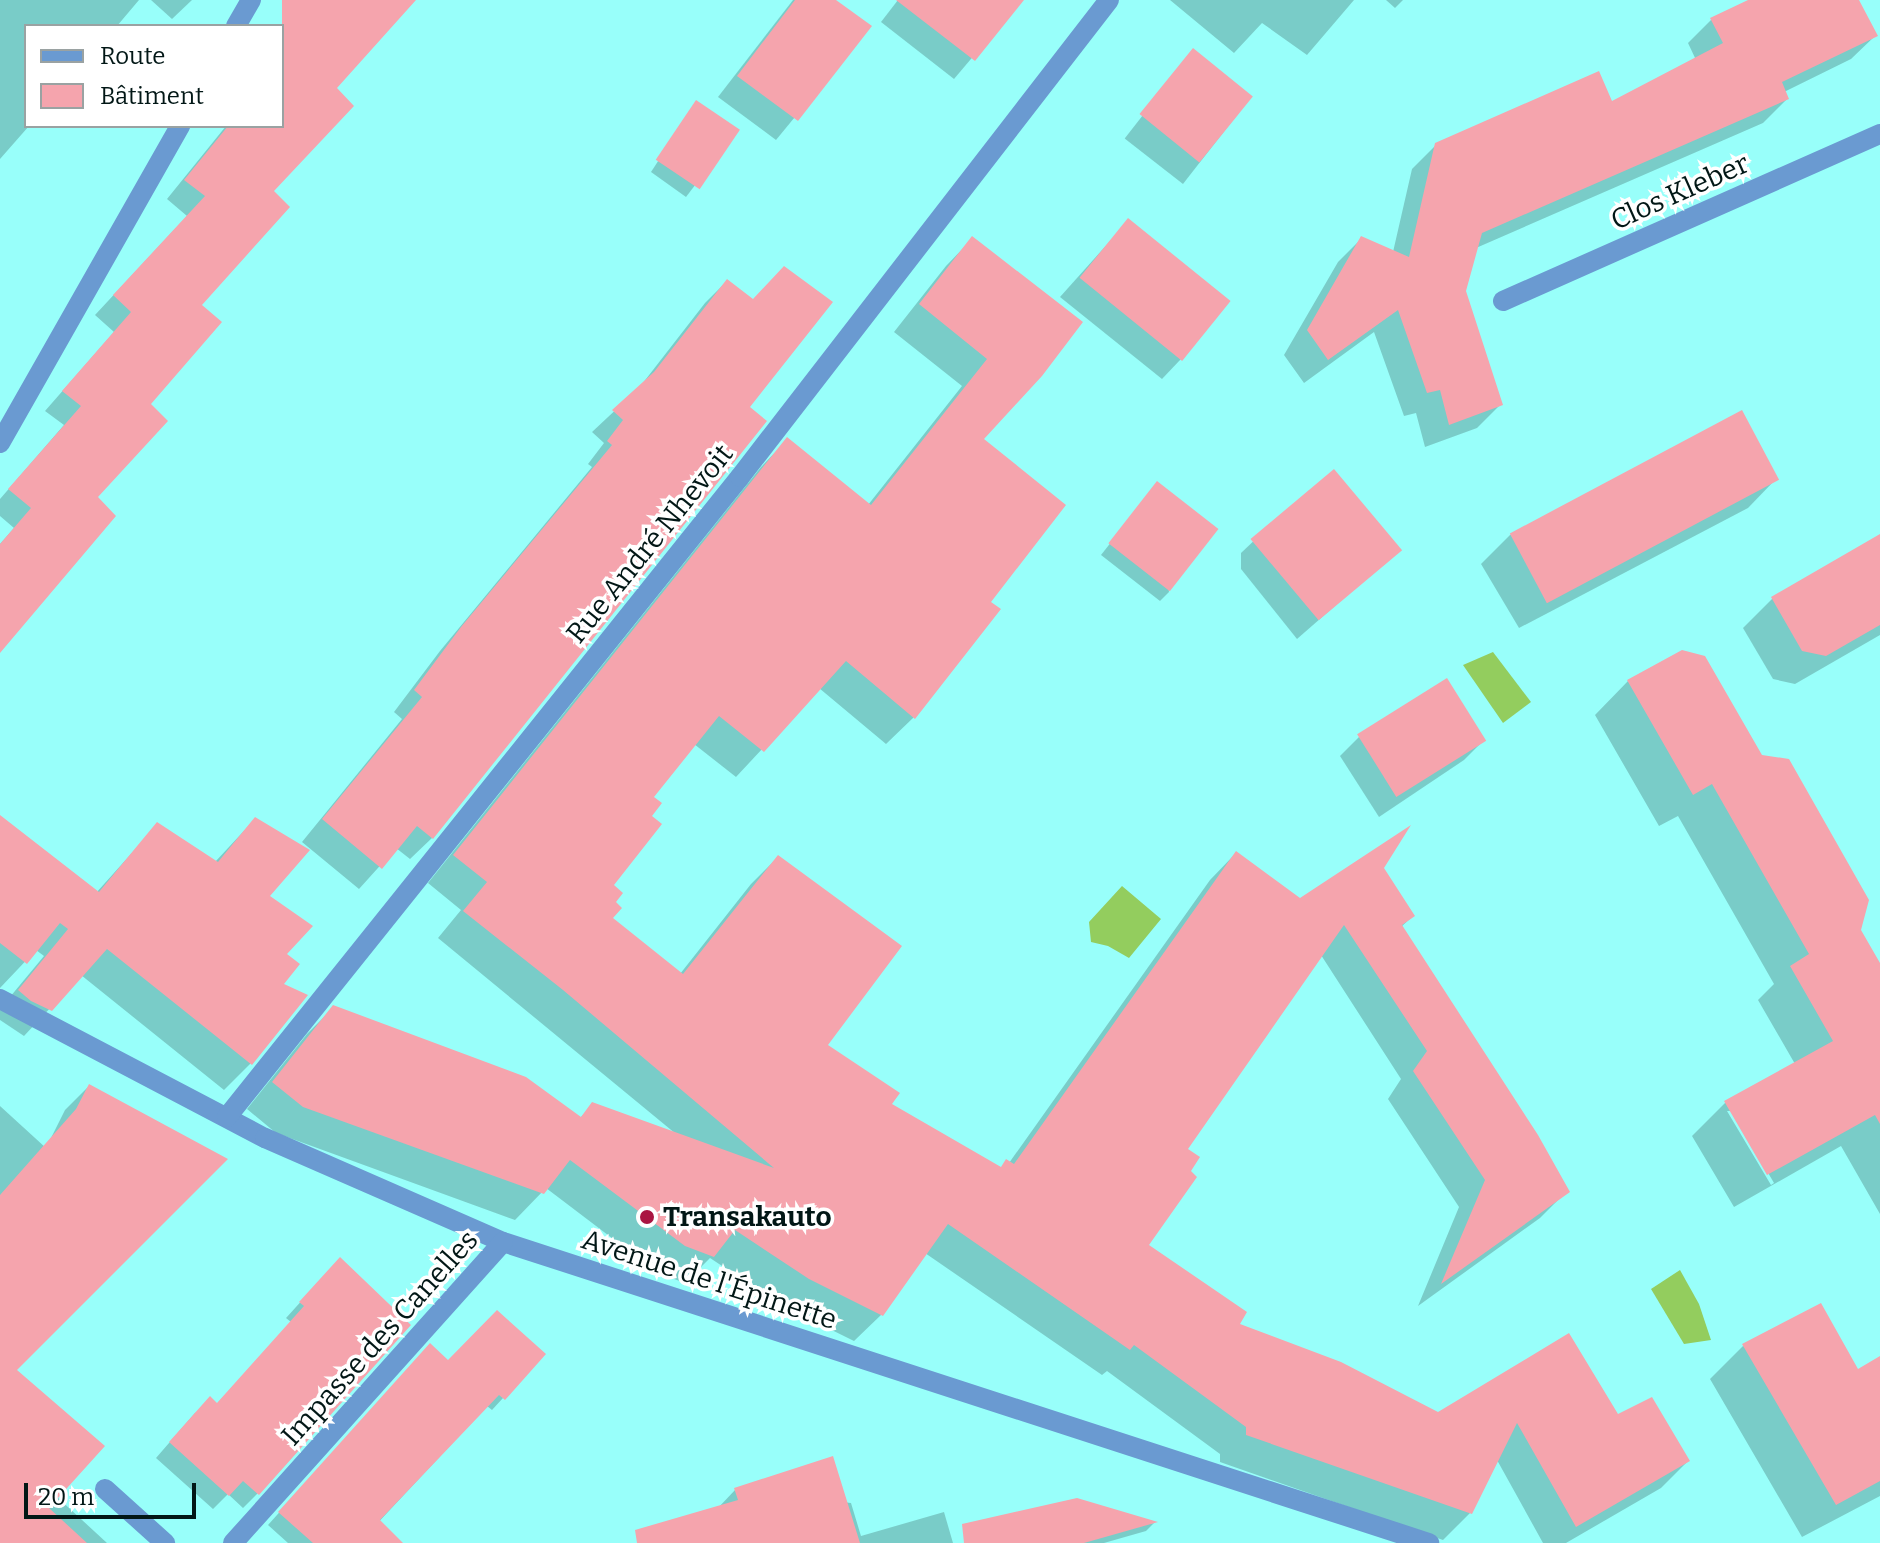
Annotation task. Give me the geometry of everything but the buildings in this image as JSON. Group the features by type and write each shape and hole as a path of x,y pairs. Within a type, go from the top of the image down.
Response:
{"street":[{"path":"237,24 251,0"},
{"name":"Rue André Nhevoit","path":"227,1117 740,477 1109,0"},
{"path":"0,443 179,128"},
{"name":"Clos Kleber","path":"1503,301 1880,134"},
{"name":"Avenue de l'Épinette","path":"0,999 265,1138 503,1242 1429,1543"},
{"name":"Impasse des Canelles","path":"233,1543 503,1242"},
{"path":"105,1489 165,1543"}],"shaded area":[{"path":"1493,652 1531,702 1503,723 1463,665"},
{"path":"1122,886 1161,919 1129,958 1108,946 1091,942 1089,922"},
{"path":"1680,1270 1699,1304 1711,1340 1684,1344 1651,1289"}],"place":[{"name":"Transakauto","path":"647,1217"}]}
